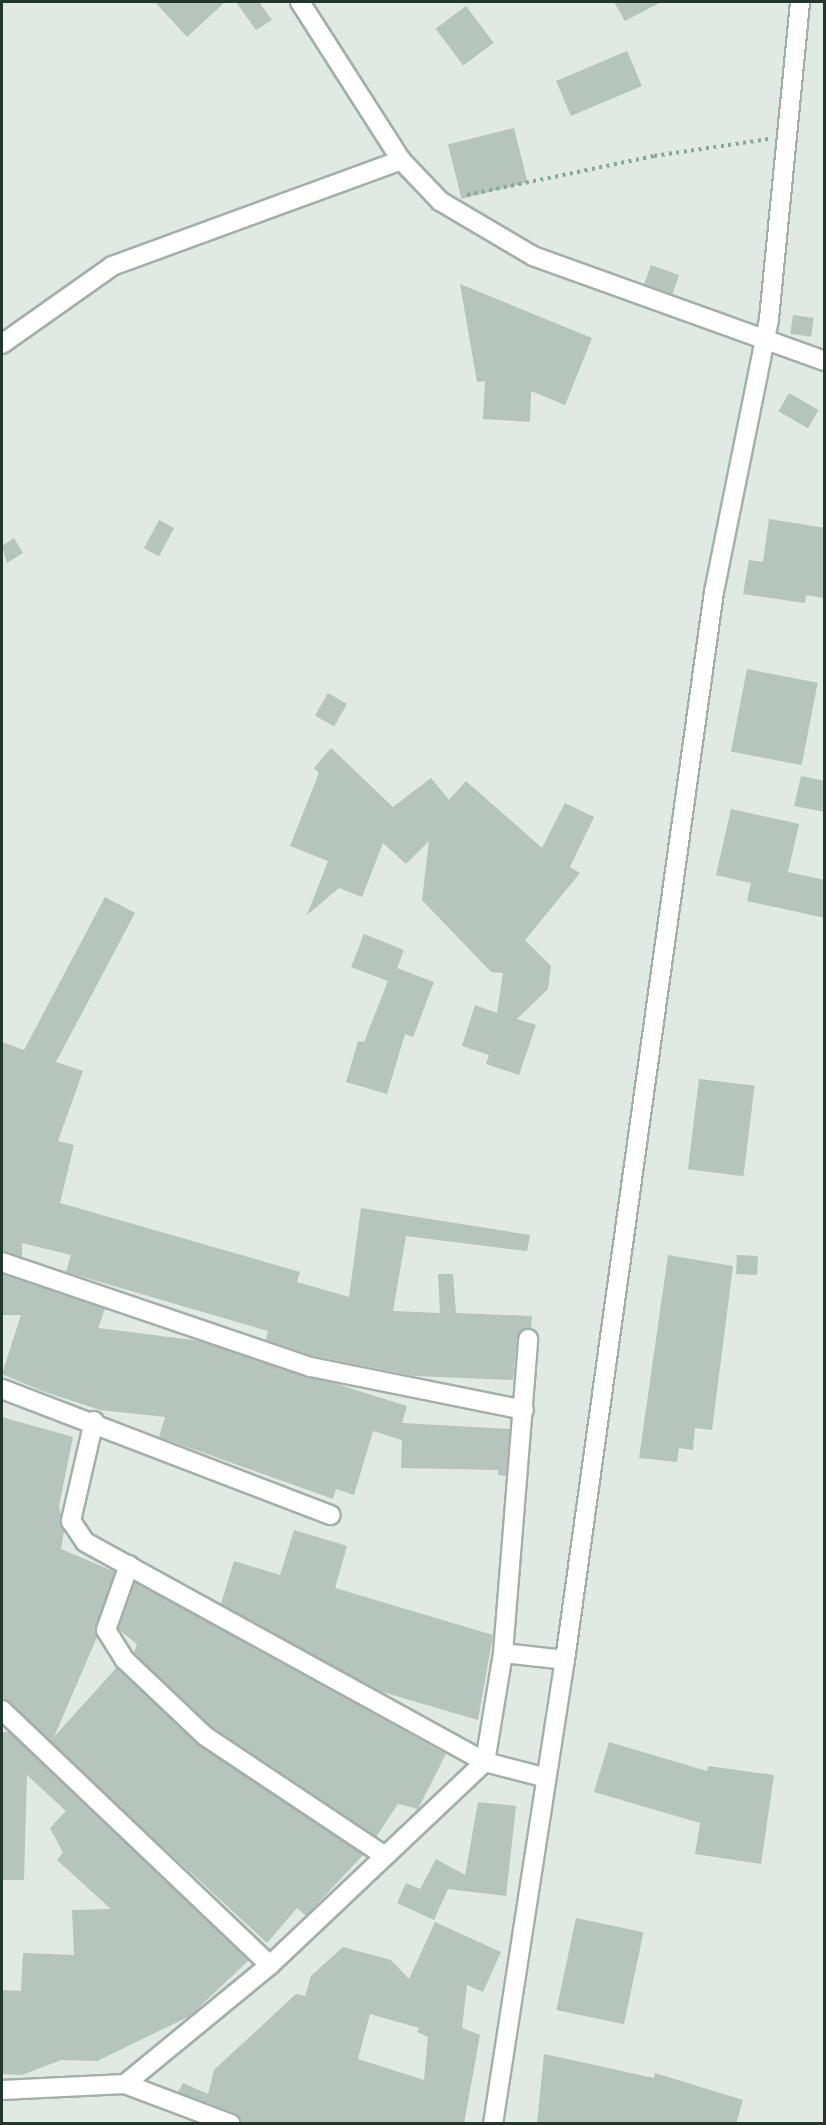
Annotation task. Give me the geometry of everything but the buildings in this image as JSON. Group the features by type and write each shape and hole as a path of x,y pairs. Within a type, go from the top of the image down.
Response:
{"street":[{"path":"300,2 401,160 440,201 533,256 825,361"},
{"path":"493,2124 543,1778 565,1660 712,604 766,339 791,137 800,2"},
{"path":"2,344 112,266 401,160"},
{"path":"2,1262 311,1367 524,1410"},
{"path":"125,2084 270,1965 485,1762 503,1653 528,1339"},
{"path":"2,1389 94,1421 331,1515"},
{"path":"94,1421 72,1528 129,1565 485,1762 543,1778"},
{"path":"129,1565 105,1630 125,1660 205,1736 386,1856"},
{"path":"503,1653 565,1660"},
{"path":"2,1710 270,1965"},
{"path":"2,2090 125,2084 231,2124"}],"path":[{"path":"440,201 654,156 791,137"}]}
